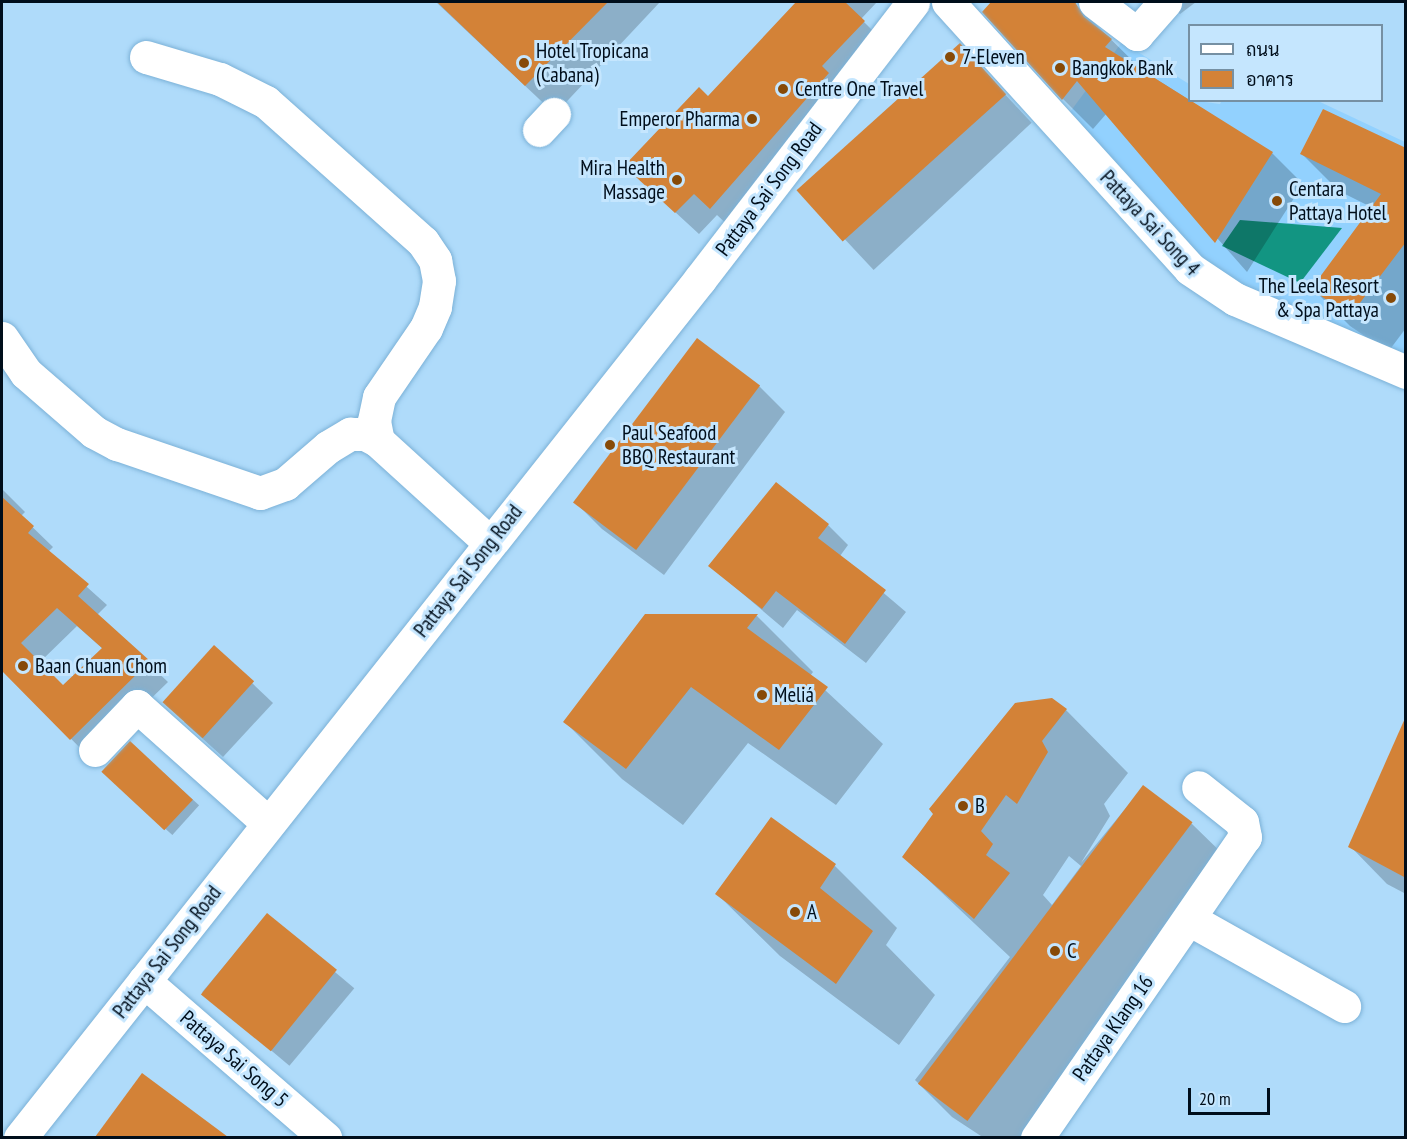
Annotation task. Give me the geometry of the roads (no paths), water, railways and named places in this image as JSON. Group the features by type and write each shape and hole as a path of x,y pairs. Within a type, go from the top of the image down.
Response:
{"main road":[{"name":"Pattaya Sai Song Road","path":"20,1137 700,279 913,2"},
{"name":"Pattaya Sai Song 4","path":"948,2 1190,269 1235,299 1406,372"},
{"path":"1095,2 1137,34 1165,2"},
{"path":"146,57 220,79 266,102 423,242 435,260 439,281 435,307 426,328 379,397 375,421 378,441"},
{"path":"2,338 26,373 94,432 117,444 208,472 240,487 260,493 272,491 328,447 350,434 365,434 378,441 490,543"},
{"path":"95,750 137,706 268,823"},
{"name":"Pattaya Klang 16","path":"1037,1137 1245,837 1242,822 1198,787"},
{"path":"1189,919 1344,1006"},
{"name":"Pattaya Sai Song 5","path":"144,981 325,1137"}],"place":[{"name":"7-Eleven","path":"950,57"},
{"name":"Hotel Tropicana (Cabana)","path":"524,63"},
{"name":"Bangkok Bank","path":"1060,68"},
{"name":"Centre One Travel","path":"783,89"},
{"name":"Emperor Pharma","path":"752,119"},
{"name":"Mira Health Massage","path":"677,180"},
{"name":"Centara Pattaya Hotel","path":"1277,201"},
{"name":"The Leela Resort & Spa Pattaya","path":"1391,298"},
{"name":"Paul Seafood BBQ Restaurant","path":"610,445"},
{"name":"Baan Chuan Chom","path":"23,666"},
{"name":"Meliá","path":"762,695"},
{"name":"B","path":"963,806"},
{"name":"A","path":"795,912"},
{"name":"C","path":"1055,951"}]}
